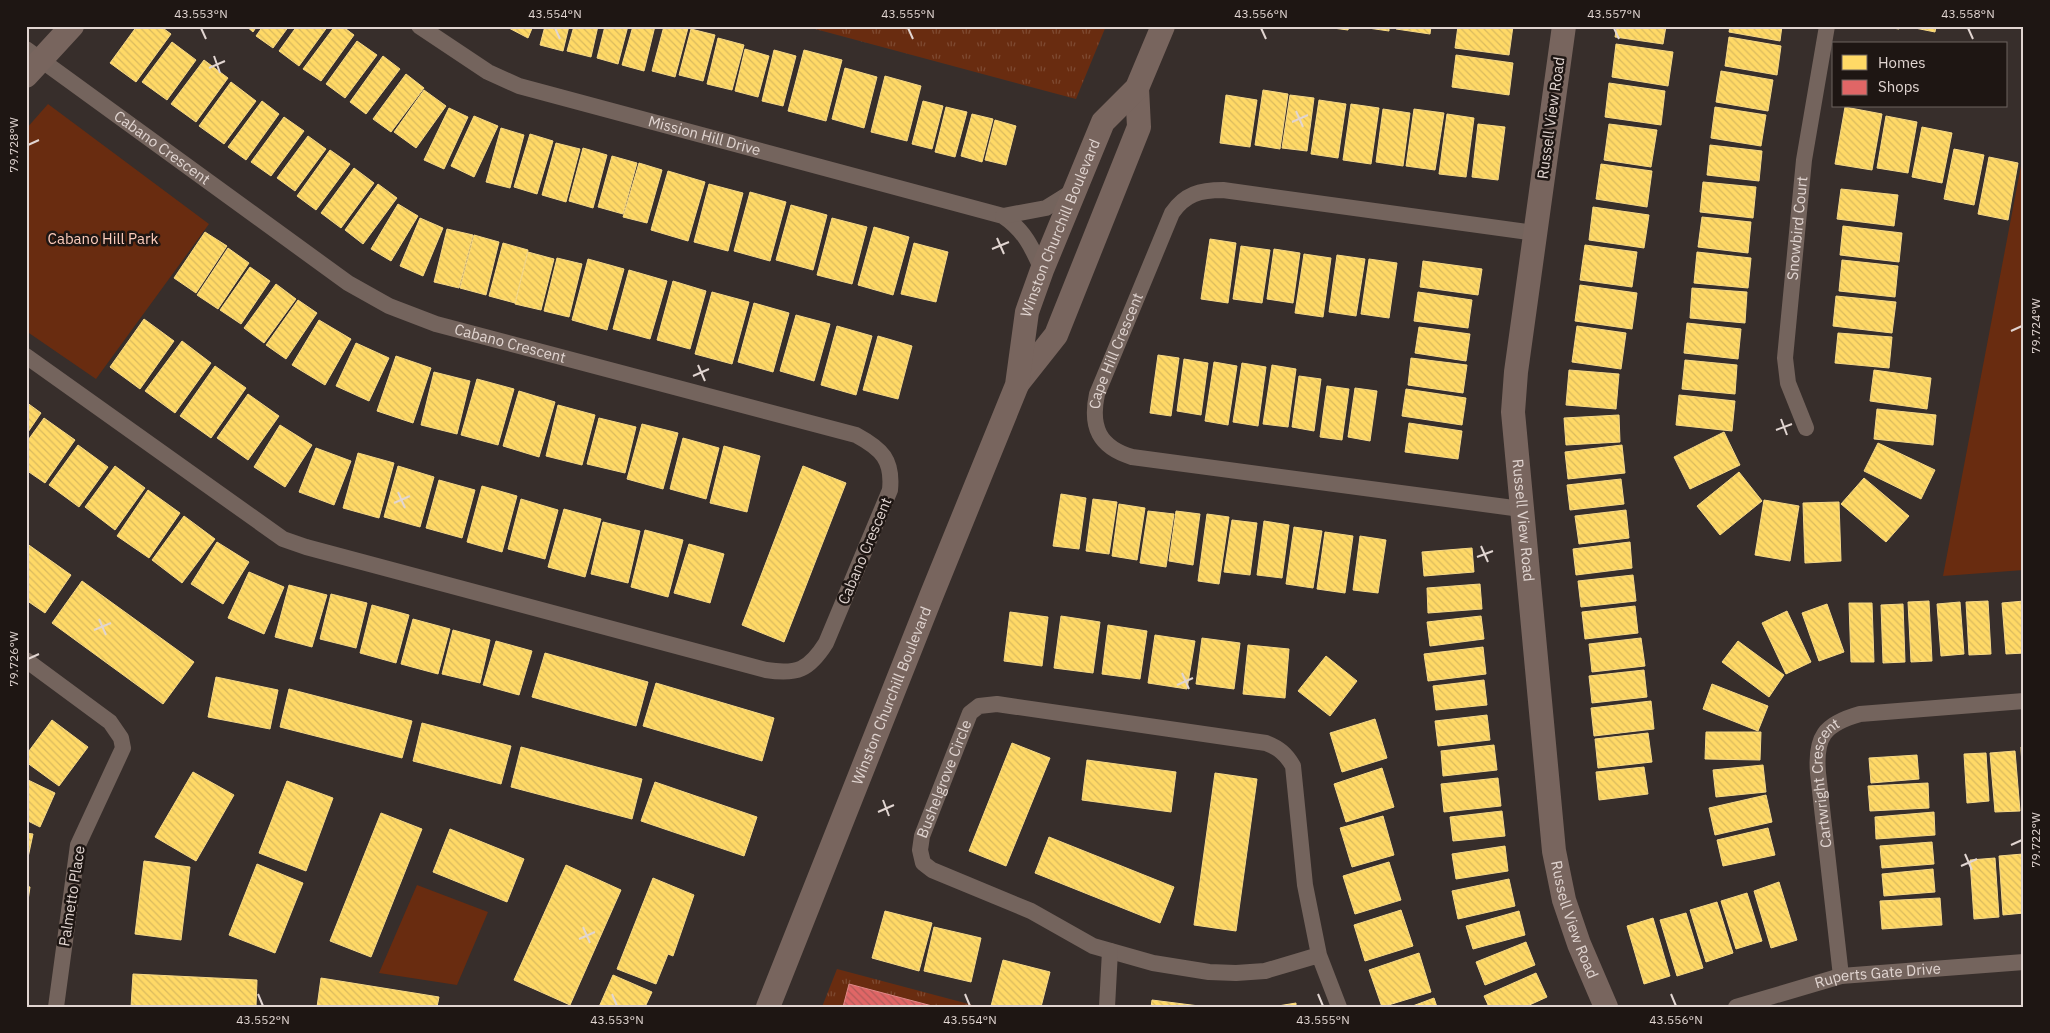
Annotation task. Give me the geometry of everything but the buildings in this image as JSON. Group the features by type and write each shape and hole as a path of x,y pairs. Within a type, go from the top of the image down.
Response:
{"main road":[{"path":"31,61 72,26"},
{"name":"Winston Churchill Boulevard","path":"768,1007 1017,385 1027,312 1042,270 1103,122 1137,88 1163,26"},
{"name":"Russell View Road","path":"1564,26 1516,372 1513,412 1554,851 1564,900 1579,944 1606,1007"},
{"name":"Winston Churchill Boulevard","path":"1017,385 1056,335 1139,127 1137,88"}],"street":[{"name":"Mission Hill Drive","path":"419,26 488,72 519,86 1003,216 1026,235 1042,270"},
{"name":"Snowbird Court","path":"1806,428 1788,383 1785,358 1804,160 1827,61 1827,26"},
{"name":"Cabano Crescent","path":"26,356 283,538 316,550 766,670 788,674 810,664 819,655 826,643 890,490 891,476 888,463 872,443 856,434 436,324 389,306 348,282 31,61"},
{"name":"Mission Hill Drive","path":"1003,216 1040,209 1075,190"},
{"name":"Cape Hill Crescent","path":"1521,509 1132,457 1115,452 1103,441 1096,426 1094,410 1097,394 1172,213 1179,203 1190,195 1204,190 1222,190 1535,234"},
{"name":"Palmetto Place","path":"26,660 110,722 121,738 123,748 78,845 56,1007"},
{"name":"Cartwright Crescent","path":"1841,976 1817,764 1820,739 1829,727 1844,718 1860,714 2024,701"},
{"name":"Bushelgrove Circle","path":"1319,955 1266,971 1236,973 1208,972 1162,964 1093,946 1031,911 940,874 922,863 920,850 922,836 966,720 979,706 997,704 1266,743 1277,748 1287,756 1293,766 1305,885 1319,955 1339,1007"},
{"path":"1107,1007 1110,951"},
{"name":"Ruperts Gate Drive","path":"1736,1007 1841,976 2024,962"}],"green space":[{"path":"804,26 1106,26 1076,99"},
{"name":"Cabano Hill Park","path":"48,104 209,224 96,379 26,331 26,129"},
{"path":"2024,150 2024,570 1943,576"},
{"path":"417,885 488,912 457,985 379,973"},
{"path":"837,969 980,1007 936,1007 849,984 843,1007 822,1007"}]}
